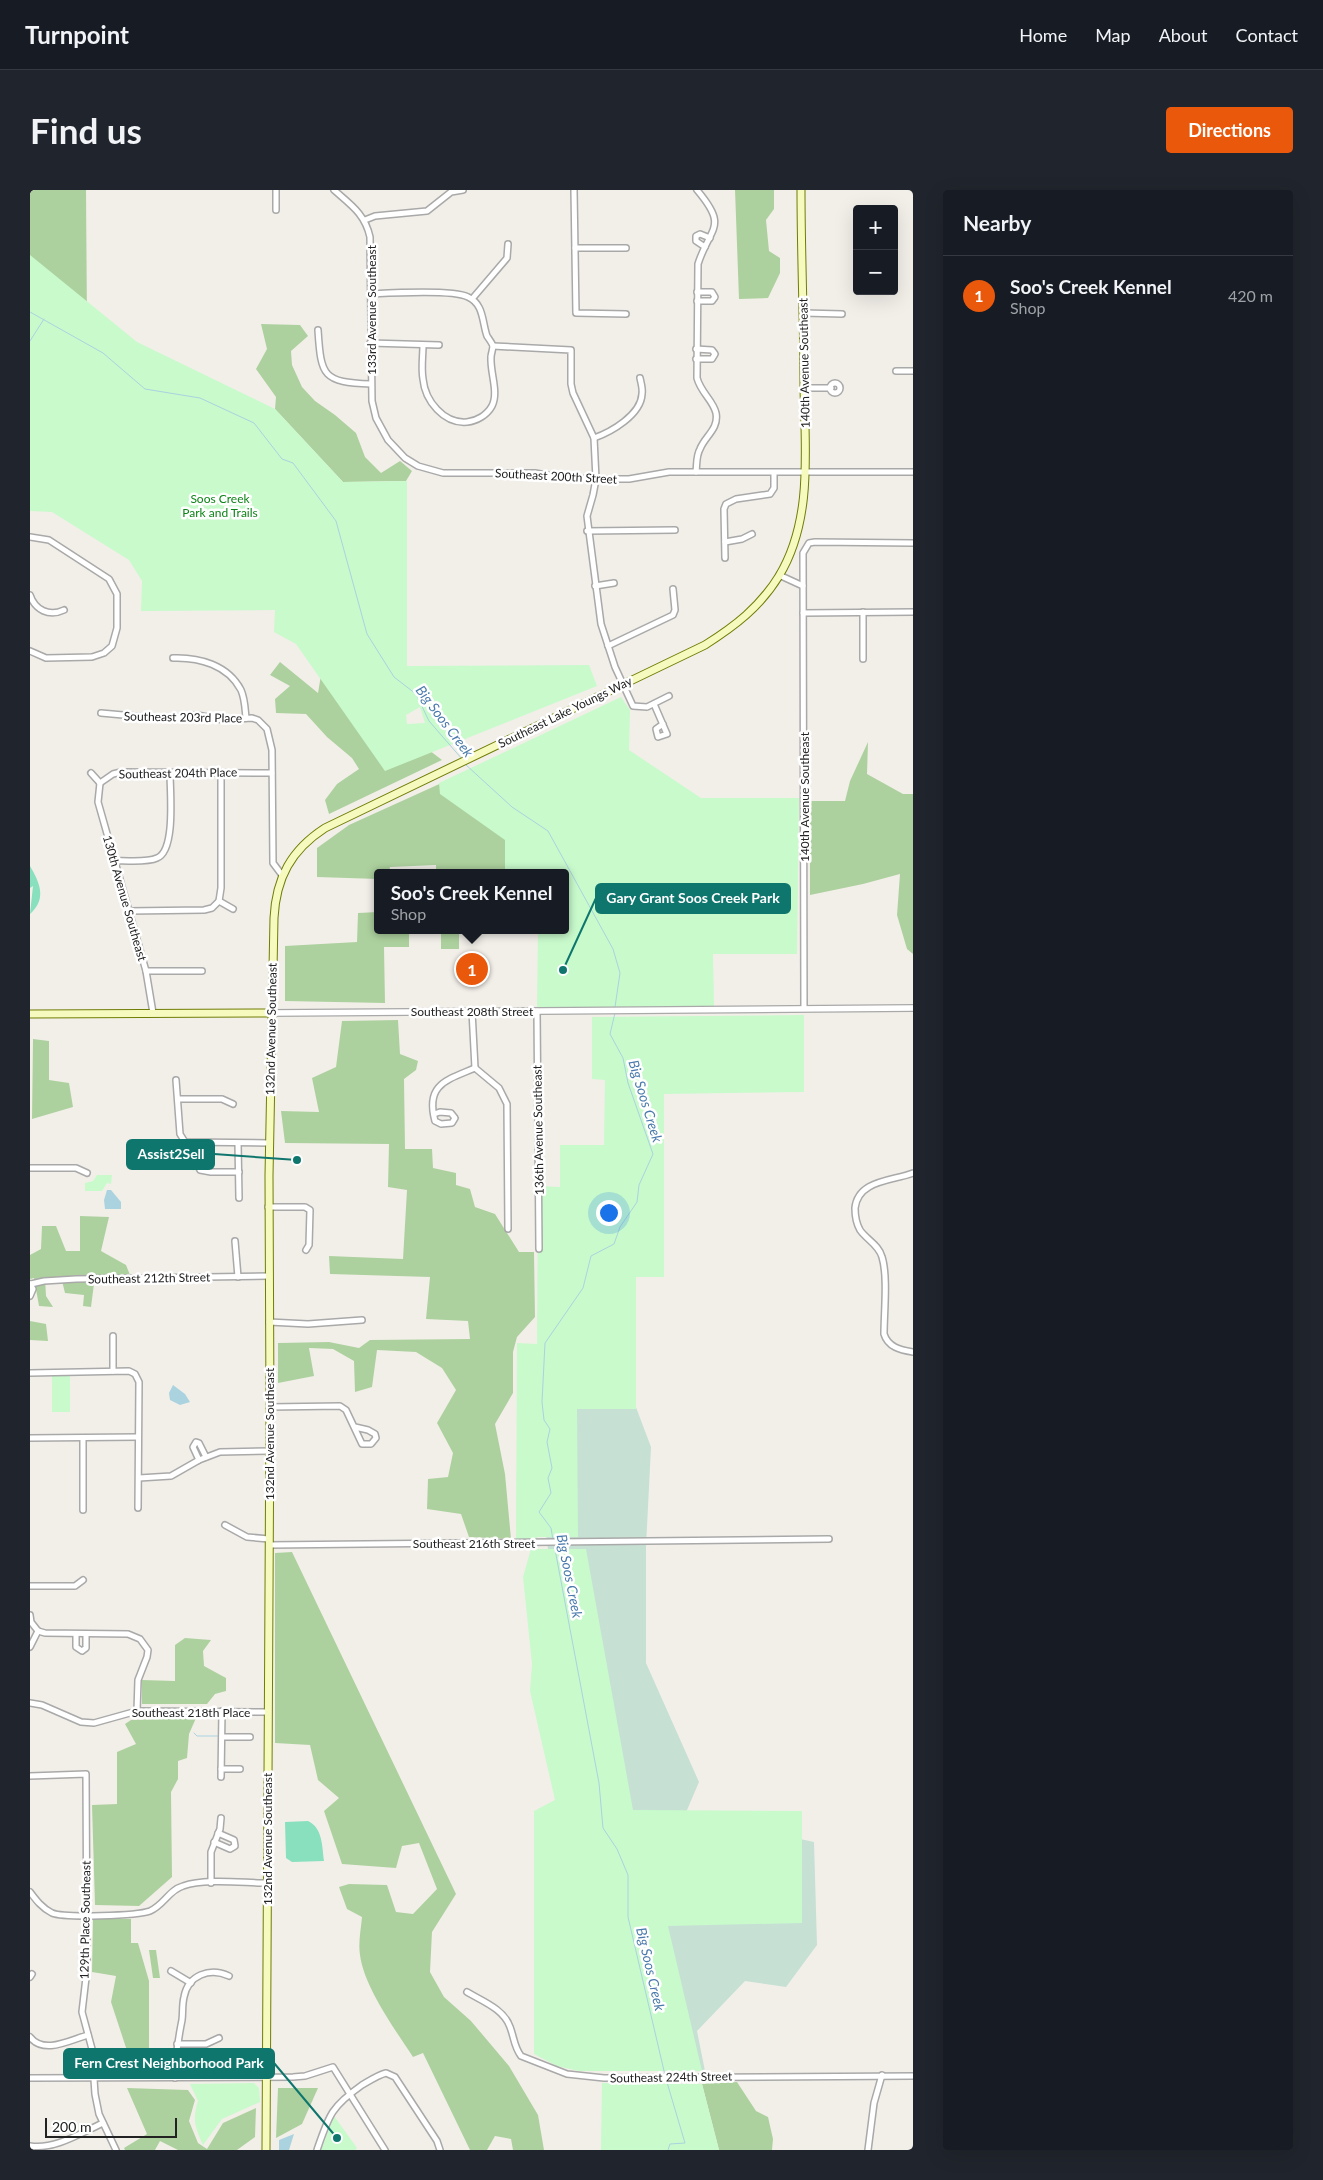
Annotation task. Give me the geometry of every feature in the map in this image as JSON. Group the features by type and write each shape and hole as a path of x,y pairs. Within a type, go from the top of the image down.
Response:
{"main road":[{"name":"140th Avenue Southeast","path":"796,536 802,514 805,473 801,190"},
{"name":"Southeast Lake Youngs Way","path":"282,875 303,844 325,828 704,645 736,625 757,605 779,575 796,536"},
{"name":"132nd Avenue Southeast","path":"266,2150 270,1451 268,1207 275,900 282,875"},
{"name":"Southeast 208th Street","path":"30,1014 271,1013"}],"street":[{"path":"276,190 276,210"},
{"path":"334,190 356,208 365,220 375,216 428,211 451,191 463,190"},
{"path":"574,190 576,313 626,314"},
{"path":"696,472 700,447 712,433 716,415 711,402 700,389 696,359 698,264 710,238 715,219 712,209 697,190"},
{"name":"133rd Avenue Southeast","path":"365,220 370,237 371,384"},
{"path":"705,247 696,241 696,236 700,234 710,238"},
{"path":"472,299 507,258 508,244"},
{"path":"575,248 626,248"},
{"path":"697,292 712,292 715,296 712,301 697,301"},
{"path":"370,294 458,294 472,299 483,315 488,337 493,346 491,367 495,394 492,406 485,415 474,421 453,421 437,408 429,398 423,380 423,345"},
{"path":"804,313 842,314"},
{"path":"318,330 320,356 326,373 332,379 345,383 371,384"},
{"path":"370,343 438,345"},
{"path":"493,346 571,350 570,384 594,438 596,479 594,495 587,516 587,531 600,624 623,684 634,706 642,708 669,696"},
{"path":"696,349 712,350 715,354 712,359 696,359"},
{"path":"896,371 913,370"},
{"path":"594,438 613,429 636,409 642,394 640,378"},
{"name":"Southeast 200th Street","path":"371,384 376,418 388,440 405,458 418,466 443,473 535,473 563,478 629,479 669,472 913,472"},
{"path":"804,388 831,388"},
{"path":"726,558 726,504 736,499 770,494 774,488 774,473"},
{"path":"587,531 675,530"},
{"path":"725,542 742,539 752,534"},
{"path":"30,537 48,540 102,573 114,586 117,594 117,628 112,646 104,653 92,657 46,658 30,651"},
{"name":"140th Avenue Southeast","path":"804,1008 803,553 809,543 913,543"},
{"path":"779,575 803,586"},
{"path":"596,586 614,582"},
{"path":"608,646 673,616 675,610 673,589"},
{"path":"30,595 33,603 41,610 56,613 64,610"},
{"path":"863,612 863,659"},
{"path":"803,613 913,612"},
{"path":"173,658 191,658 207,661 222,670 240,690 246,718"},
{"path":"654,704 663,724"},
{"name":"Southeast 203rd Place","path":"102,713 167,719 197,715 223,720 246,718 258,720 264,724 270,736 272,773"},
{"name":"Southeast 204th Place","path":"100,783 113,774 121,772 272,773"},
{"path":"129,911 204,910 212,908 218,901 221,888 221,772"},
{"path":"91,773 100,783"},
{"path":"115,860 155,859 163,854 169,839 170,773"},
{"path":"272,773 273,863 282,875"},
{"name":"130th Avenue Southeast","path":"100,783 98,802 146,971 153,1013"},
{"path":"218,901 233,909"},
{"path":"146,971 202,971"},
{"name":"Southeast 208th Street","path":"271,1013 913,1008"},
{"name":"136th Avenue Southeast","path":"537,1011 539,1249"},
{"path":"472,1012 475,1068 499,1088 507,1104 508,1229"},
{"path":"434,1114 433,1097 438,1086 475,1068"},
{"path":"176,1080 182,1140 196,1143 269,1143"},
{"path":"178,1099 222,1099 233,1104"},
{"path":"196,1143 196,1164 200,1170 239,1172"},
{"path":"238,1143 239,1198"},
{"path":"30,1168 76,1168 87,1174"},
{"path":"913,1173 874,1184 864,1189 859,1195 855,1217 857,1226 876,1245 883,1259 884,1334 886,1341 892,1346 913,1352"},
{"path":"268,1207 305,1206 310,1210 309,1246 306,1250"},
{"path":"235,1241 238,1277"},
{"name":"Southeast 212th Street","path":"30,1296 33,1292 30,1284 44,1281 269,1276"},
{"path":"269,1322 308,1324 362,1320"},
{"path":"113,1336 113,1371"},
{"path":"30,1373 129,1371 135,1374 139,1382 138,1508"},
{"path":"270,1407 340,1406 346,1410 355,1427"},
{"path":"30,1438 138,1437"},
{"path":"83,1438 83,1510"},
{"path":"199,1460 193,1447 196,1442 199,1443 206,1456"},
{"path":"138,1478 171,1476 206,1456 230,1450 270,1451"},
{"name":"Southeast 216th Street","path":"226,1525 247,1537 269,1542 553,1542 829,1539"},
{"path":"30,1586 75,1586 83,1580"},
{"path":"30,1615 38,1631 45,1633 128,1634 145,1644 148,1650 146,1664 138,1680 137,1711"},
{"path":"30,1647 38,1631"},
{"path":"76,1634 76,1647 82,1651 86,1648 86,1634"},
{"name":"Southeast 218th Place","path":"30,1703 42,1705 81,1722 94,1723 137,1711 268,1712"},
{"path":"222,1712 222,1777"},
{"path":"222,1737 250,1737"},
{"path":"222,1769 240,1769"},
{"name":"129th Place Southeast","path":"30,1776 86,1774 87,1969 82,2012 94,2061 95,2094 103,2123 116,2150"},
{"path":"211,1883 210,1858 221,1818"},
{"path":"214,1842 230,1849 235,1846 234,1840 218,1833"},
{"path":"30,1892 42,1906 53,1913 86,1915 144,1913 158,1906 170,1894 184,1886 211,1883 267,1883"},
{"path":"171,1971 191,1983"},
{"path":"175,2078 177,2044 184,1996 191,1983 205,1972 219,1972 229,1976"},
{"name":"Southeast 224th Street","path":"467,1992 505,2017 511,2029 517,2052 526,2060 576,2076 913,2076"},
{"path":"30,2037 41,2046 48,2047 88,2035"},
{"path":"177,2044 206,2044 219,2038"},
{"path":"30,2078 305,2076 333,2067 385,2150"},
{"path":"317,2150 330,2115 341,2101 382,2074 390,2074 395,2077 440,2150"},
{"path":"868,2150 874,2103 882,2076"},
{"path":"30,2146 44,2147 56,2144 103,2123"}],"green space":[{"path":"30,190 86,190 87,321 30,299"},
{"path":"735,190 774,190 774,209 766,220 769,251 780,258 780,273 768,298 739,299"},
{"name":"Soos Creek Park and Trails","path":"30,255 137,342 275,409 343,482 407,481 407,666 589,665 597,686 385,771 296,644 274,632 275,610 141,611 142,581 129,560 52,512 30,511","holes":["420,707 425,723 407,724 406,715"]},
{"path":"261,324 300,325 308,336 291,351 292,365 302,387 315,401 356,433 365,457 381,473 400,461 412,471 406,481 343,482 275,409 276,397 256,369 267,349"},
{"path":"280,662 318,693 322,669 442,760 329,814 325,800 337,784 359,769 352,758 327,737 306,714 276,713 275,699 290,686 270,675"},
{"path":"621,697 630,710 629,750 701,798 799,798 797,954 713,954 714,1006 537,1009 538,934 569,934 569,869 505,869 505,840 440,794 439,783"},
{"path":"554,732 561,869 436,869 436,865 374,869 374,879 317,877 317,848 349,825"},
{"path":"868,742 867,774 903,794 913,794 913,954 907,949 897,915 900,874 810,895 810,801 845,801 850,781"},
{"path":"30,866 39,885 40,897 39,903 30,914 33,886 30,888"},
{"path":"374,912 374,934 409,934 409,947 384,947 385,1003 285,1001 285,946 357,942 358,913"},
{"path":"441,934 459,934 459,949 441,949"},
{"path":"804,1015 804,1092 664,1094 664,1277 636,1277 636,1409 577,1409 578,1537 537,1537 537,1541 516,1541 517,1343 537,1344 538,1186 560,1187 560,1145 604,1145 605,1080 592,1079 592,1017"},
{"path":"398,1020 400,1054 418,1061 416,1070 404,1079 405,1149 432,1149 433,1168 456,1173 456,1185 470,1189 475,1207 495,1214 519,1252 534,1252 535,1317 517,1337 513,1352 513,1393 495,1424 505,1474 511,1539 469,1537 461,1514 427,1509 428,1479 448,1477 453,1453 437,1423 456,1390 442,1368 416,1352 377,1350 372,1387 355,1392 354,1361 333,1349 309,1348 314,1376 278,1383 278,1343 329,1342 359,1348 370,1340 470,1339 468,1321 426,1319 430,1277 330,1274 329,1256 403,1259 407,1190 388,1187 389,1144 285,1143 281,1111 319,1112 312,1078 336,1067 342,1021"},
{"path":"33,1039 49,1041 49,1080 69,1083 73,1107 32,1119"},
{"path":"181,1143 193,1148 196,1169 193,1171 184,1159"},
{"path":"97,1175 112,1175 111,1184 107,1183 102,1191 85,1191 85,1183 93,1181"},
{"path":"80,1216 109,1217 101,1251 126,1265 130,1275 95,1276 91,1307 83,1306 84,1295 65,1293 61,1277 45,1278 46,1296 53,1307 39,1306 34,1278 30,1279 30,1255 41,1249 42,1226 56,1226 66,1251 80,1251"},
{"path":"602,1295 617,1357 651,1447 646,1547 646,1663 699,1782 670,1850 758,1830 814,1842 817,1945 786,1987 745,1981 697,2031 705,2071 638,2071 562,1652 545,1527"},
{"path":"30,1321 46,1324 48,1341 30,1340"},
{"path":"52,1375 70,1376 70,1412 52,1412"},
{"path":"531,1549 586,1549 633,1810 802,1811 802,1923 668,1926 702,2071 579,2071 557,2066 534,2054 534,1811 555,1800 530,1691 532,1664 523,1577"},
{"path":"292,1552 456,1894 432,1932 430,1972 444,1997 471,2021 509,2066 538,2115 544,2150 513,2150 511,2139 495,2136 487,2150 470,2150 423,2053 413,2057 390,2022 368,1981 359,1950 362,1917 347,1909 339,1887 349,1884 387,1885 396,1912 413,1914 437,1889 419,1843 402,1846 396,1868 342,1864 324,1811 339,1798 318,1780 310,1745 275,1743 275,1553"},
{"path":"185,1638 211,1640 203,1651 204,1666 226,1678 226,1691 215,1694 207,1704 142,1704 142,1680 175,1681 175,1645"},
{"path":"196,1718 189,1734 187,1758 178,1761 178,1779 171,1792 172,1877 139,1906 95,1905 92,1805 117,1804 117,1752 136,1744 125,1724 131,1720"},
{"path":"308,1821 317,1828 319,1833 324,1861 292,1862 286,1858 285,1822"},
{"path":"93,1919 131,1919 131,1943 138,1943 149,1981 149,2071 133,2069 111,2002 116,1976 92,1972"},
{"path":"149,1950 156,1950 160,1978 153,1978"},
{"path":"737,2082 756,2111 768,2117 773,2139 772,2150 719,2150 702,2084"},
{"path":"254,2083 259,2088 260,2102 222,2119 203,2145 195,2123 198,2101 190,2084"},
{"path":"602,2083 702,2084 719,2150 601,2150"},
{"path":"127,2088 188,2090 195,2100 189,2121 198,2143 207,2149 223,2123 256,2108 255,2137 237,2150 178,2150 160,2141 155,2150 125,2150 124,2148 147,2134"},
{"path":"278,2088 318,2088 302,2124 276,2138"},
{"path":"334,2116 357,2148 355,2150 321,2150"}],"water":[{"path":"107,1190 111,1190 121,1202 121,1209 105,1209 104,1200"},
{"path":"173,1385 185,1394 190,1402 180,1405 170,1400 169,1393"},
{"path":"117,2053 122,2054 123,2068 119,2071 108,2072 106,2070 107,2067 118,2064 117,2060 104,2063 102,2057"},
{"path":"294,2134 289,2150 279,2150 279,2140"}],"waterway":[{"name":"Big Soos Creek","path":"30,312 103,353 145,389 200,398 254,423 282,459 293,463 336,521 367,634 394,677 416,694 429,721 462,759"},
{"path":"30,341 44,319"},
{"name":"Big Soos Creek","path":"465,764 512,807 548,831 569,869"},
{"name":"Big Soos Creek","path":"569,869 613,949 620,973 615,1007"},
{"name":"Big Soos Creek","path":"553,1540 551,1528 539,1512 551,1493 548,1478 552,1468 547,1442 550,1429 544,1420 542,1402 545,1343 583,1288 591,1256 614,1244 620,1227 637,1202 639,1185 653,1154 628,1083 623,1058 610,1034 615,1013"},
{"name":"Big Soos Creek","path":"554,1544 599,1783 603,1828 617,1849 628,1875 628,1917 665,2075"},
{"path":"194,1733 197,1736 218,1736"},
{"name":"Big Soos Creek","path":"666,2079 685,2143 670,2144 668,2150"}],"place":[{"name":"Soo's Creek Kennel","path":"472,969"},
{"name":"Gary Grant Soos Creek Park","path":"563,970"},
{"name":"Assist2Sell","path":"297,1160"},
{"name":"Fern Crest Neighborhood Park","path":"337,2138"}]}
